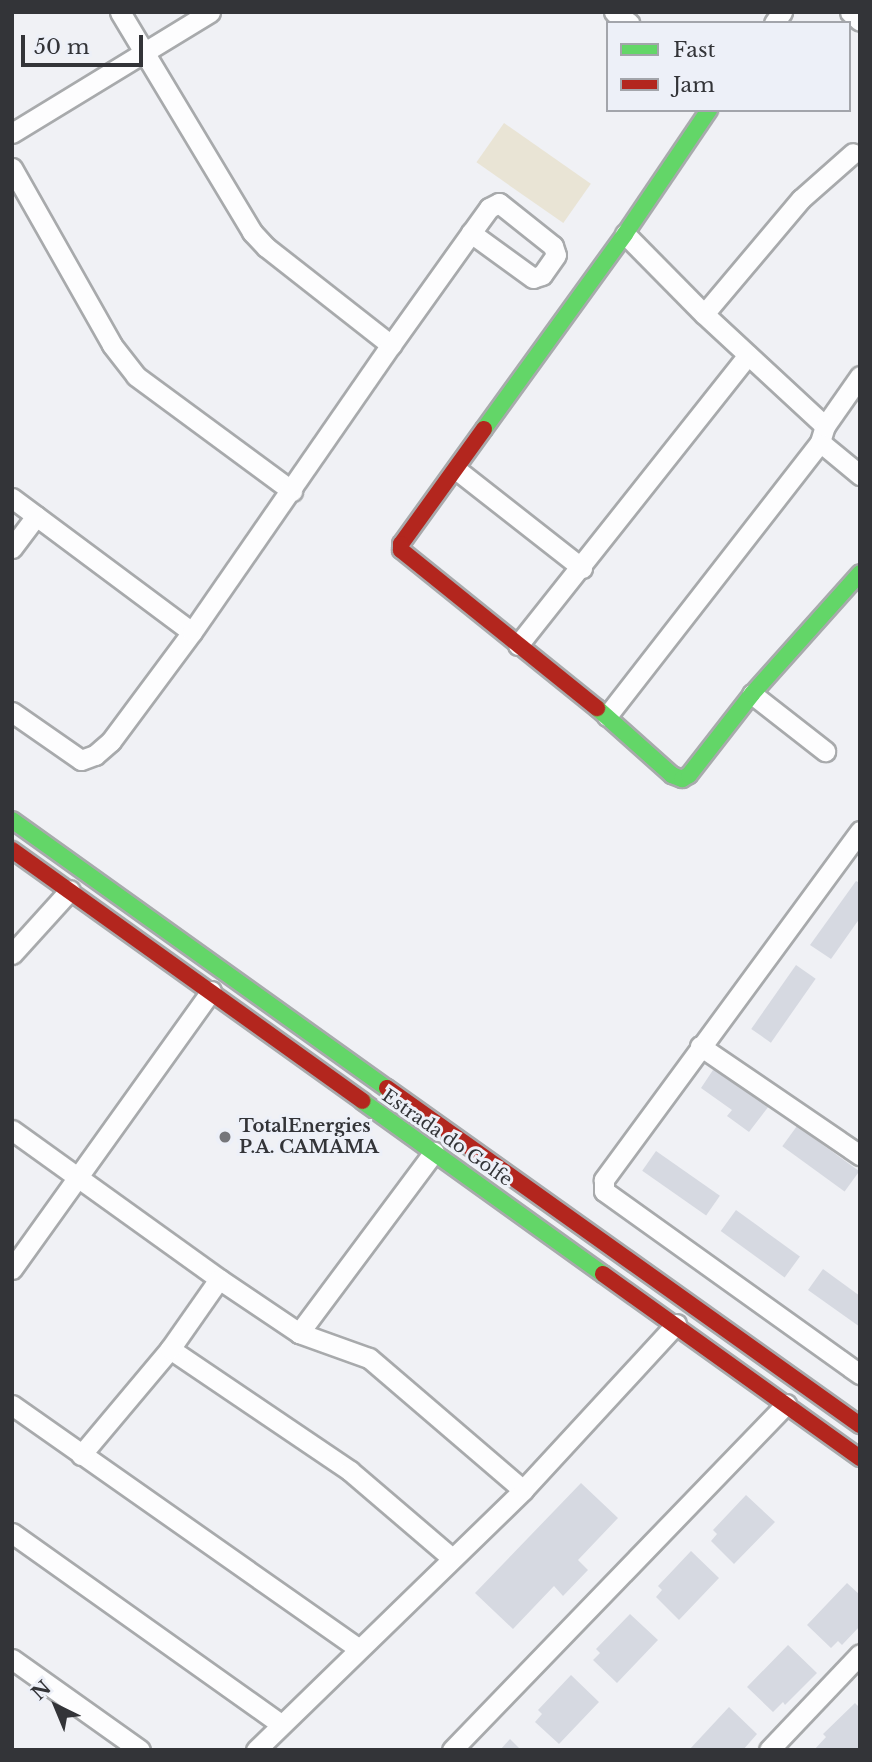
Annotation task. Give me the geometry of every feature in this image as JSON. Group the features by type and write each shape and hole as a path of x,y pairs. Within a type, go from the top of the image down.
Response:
{"main road":[{"path":"708,112 625,234 401,544 401,550 607,716 672,775 682,779 689,775 751,694 860,573"},
{"name":"Estrada do Golfe","path":"12,820 860,1425"},
{"name":"Estrada do Golfe","path":"12,850 860,1458"}],"street":[{"path":"120,12 252,232 266,247 391,345"},
{"path":"12,133 210,12"},
{"path":"850,12 860,21"},
{"path":"704,314 801,199 853,153"},
{"path":"12,168 112,345 136,376 292,491"},
{"path":"12,712 81,760 96,755 111,741 292,491 471,233"},
{"path":"625,234 748,355 860,475"},
{"path":"518,645 582,568 748,355"},
{"path":"607,716 822,434 860,376"},
{"path":"457,470 582,568"},
{"path":"12,498 192,632"},
{"path":"12,548 36,516"},
{"path":"751,694 825,751"},
{"path":"860,831 604,1180 604,1191 860,1374"},
{"path":"12,954 70,890"},
{"path":"13,1267 211,991"},
{"path":"700,1046 858,1151"},
{"path":"12,1130 219,1279 299,1333 369,1358 523,1490"},
{"path":"299,1333 434,1152"},
{"path":"81,1455 170,1349 219,1279"},
{"path":"256,1750 523,1490 676,1324"},
{"path":"170,1349 350,1471 452,1559"},
{"path":"452,1750 786,1404"},
{"path":"12,1405 359,1649"},
{"path":"12,1533 281,1724"},
{"path":"769,1750 860,1654"},
{"path":"12,1659 140,1750"}],"shaded area":[{"path":"504,123 591,184 563,223 476,162"}],"building":[{"path":"856,881 860,883 860,918 831,959 810,945"},
{"path":"796,965 816,979 771,1043 751,1029"},
{"path":"715,1067 769,1106 749,1132 727,1116 732,1110 701,1088"},
{"path":"797,1126 859,1171 845,1191 782,1146"},
{"path":"656,1151 720,1196 706,1215 642,1171"},
{"path":"736,1210 800,1256 785,1277 721,1231"},
{"path":"823,1269 860,1296 860,1327 808,1290"},
{"path":"581,1483 618,1518 578,1560 588,1570 563,1596 554,1586 513,1629 475,1593"},
{"path":"746,1495 775,1522 734,1564 711,1541 717,1534 713,1530"},
{"path":"691,1551 719,1578 679,1620 656,1597 662,1590 658,1586"},
{"path":"847,1583 860,1595 860,1626 842,1645 838,1641 831,1648 807,1625"},
{"path":"630,1614 658,1640 617,1683 593,1660 600,1653 596,1649"},
{"path":"788,1645 817,1673 785,1705 783,1702 773,1712 747,1687"},
{"path":"571,1675 599,1702 559,1744 535,1722 542,1714 538,1710"},
{"path":"855,1703 860,1708 860,1750 814,1750 826,1737 823,1734"},
{"path":"729,1707 757,1734 743,1750 689,1750"},
{"path":"510,1739 521,1750 500,1750"}],"traffic: fast":[{"path":"484,429 625,234 708,112"},
{"path":"597,708 672,775 682,779 689,775 752,694 860,573"},
{"path":"12,820 387,1088"},
{"path":"362,1101 603,1274"}],"traffic: jam":[{"path":"484,429 401,544 401,550 597,708"},
{"path":"12,850 362,1101"},
{"path":"387,1088 860,1425"},
{"path":"603,1274 860,1458"}],"place":[{"name":"TotalEnergies P.A. CAMAMA","path":"225,1137"}]}
